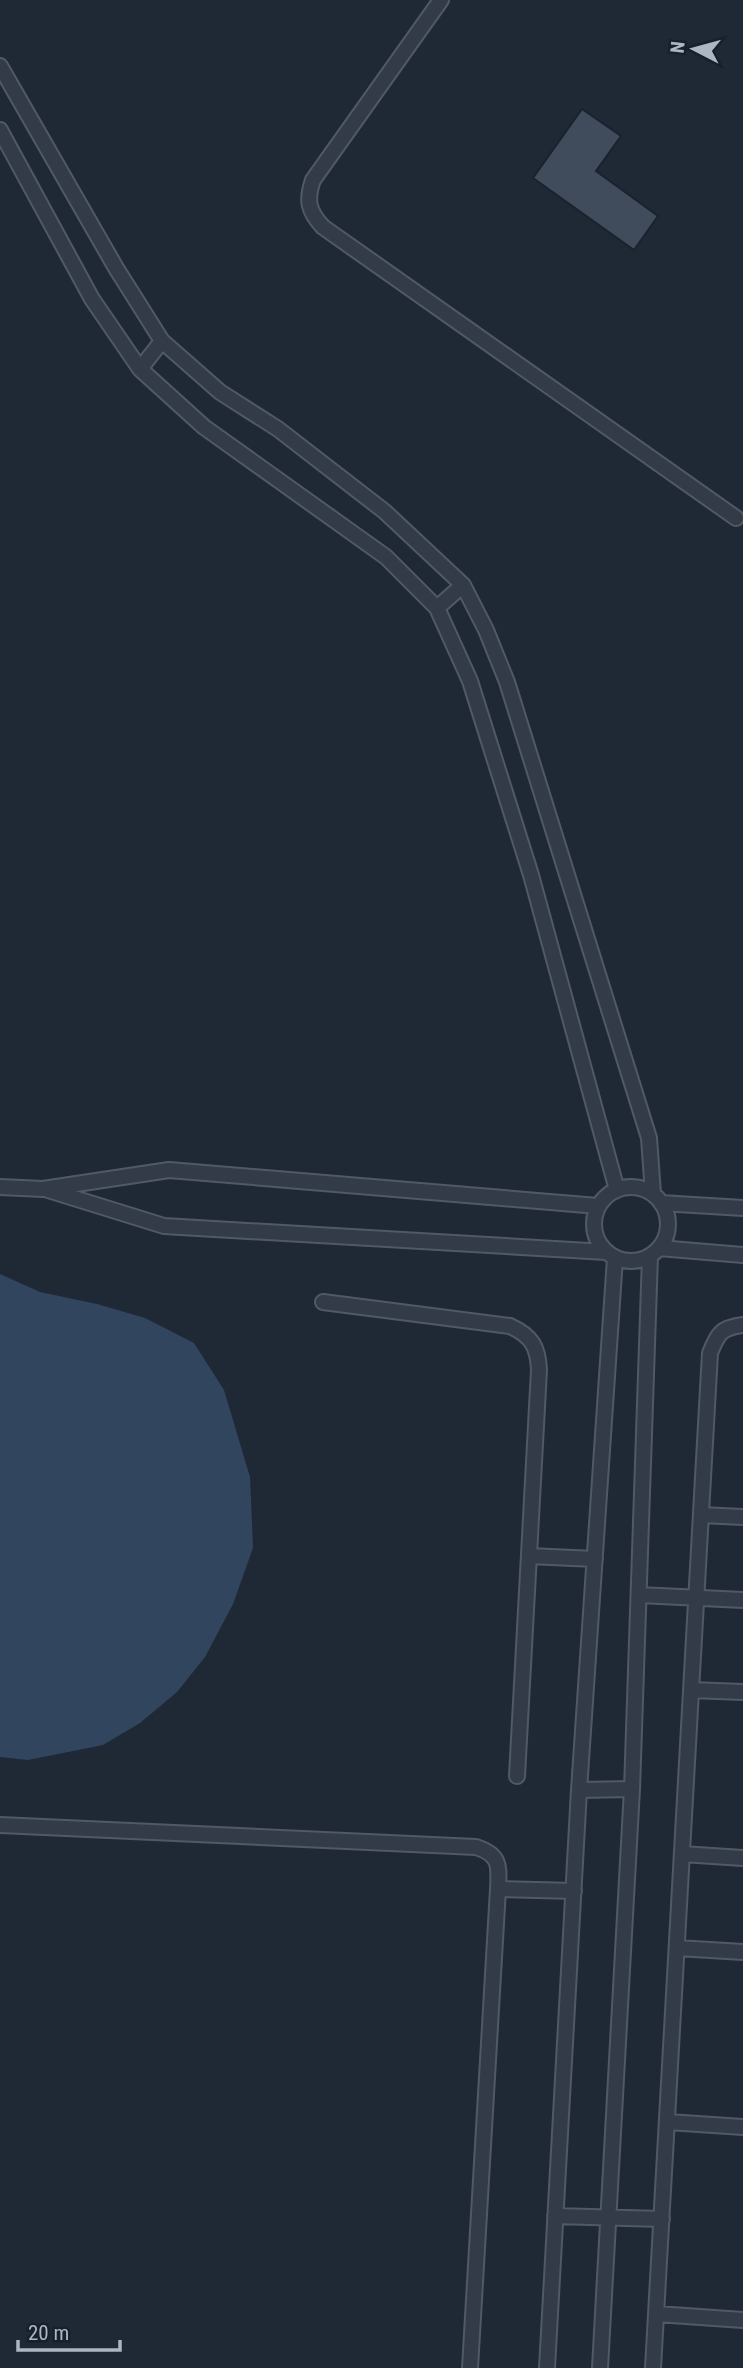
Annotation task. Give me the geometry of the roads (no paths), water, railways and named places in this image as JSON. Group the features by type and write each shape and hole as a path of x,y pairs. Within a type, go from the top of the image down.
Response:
{"lane":[{"path":"441,0 313,180 308,195 314,218 323,227 736,518"},
{"path":"0,66 116,268 162,341 220,392 278,429 384,511 463,585 486,630 507,682 541,786 649,1138 657,1198 666,1214 668,1226 665,1238 654,1252 639,1260 627,1261 611,1255 164,1226 43,1189"},
{"path":"0,130 92,299 140,369 205,427 386,557 437,608 470,681 531,875 617,1190"},
{"path":"140,369 162,341"},
{"path":"437,608 463,585"},
{"path":"0,1187 43,1189 169,1170 598,1206"},
{"path":"547,2368 611,1255 598,1242 594,1218 598,1206 606,1196 629,1187 641,1188 657,1198 743,1208"},
{"path":"654,1252 743,1255"},
{"path":"600,2368 632,1789 654,1252"},
{"path":"323,1302 510,1326 522,1331 533,1341 538,1354 539,1370 517,1776"},
{"path":"653,2368 710,1353 716,1338 726,1327 743,1325"},
{"path":"701,1515 743,1517"},
{"path":"529,1556 595,1559"},
{"path":"639,1595 743,1600"},
{"path":"691,1690 743,1692"},
{"path":"579,1790 632,1789"},
{"path":"0,1825 476,1847 488,1851 496,1858 499,1869 498,1889 470,2368"},
{"path":"682,1854 743,1858"},
{"path":"498,1889 574,1891"},
{"path":"677,1948 743,1952"},
{"path":"668,2122 743,2127"},
{"path":"555,2216 662,2219"},
{"path":"657,2314 743,2320"}],"water":[{"path":"0,1274 40,1292 145,1318 194,1343 224,1390 250,1477 253,1548 233,1604 205,1657 177,1692 140,1723 103,1745 28,1760 0,1757"}]}
